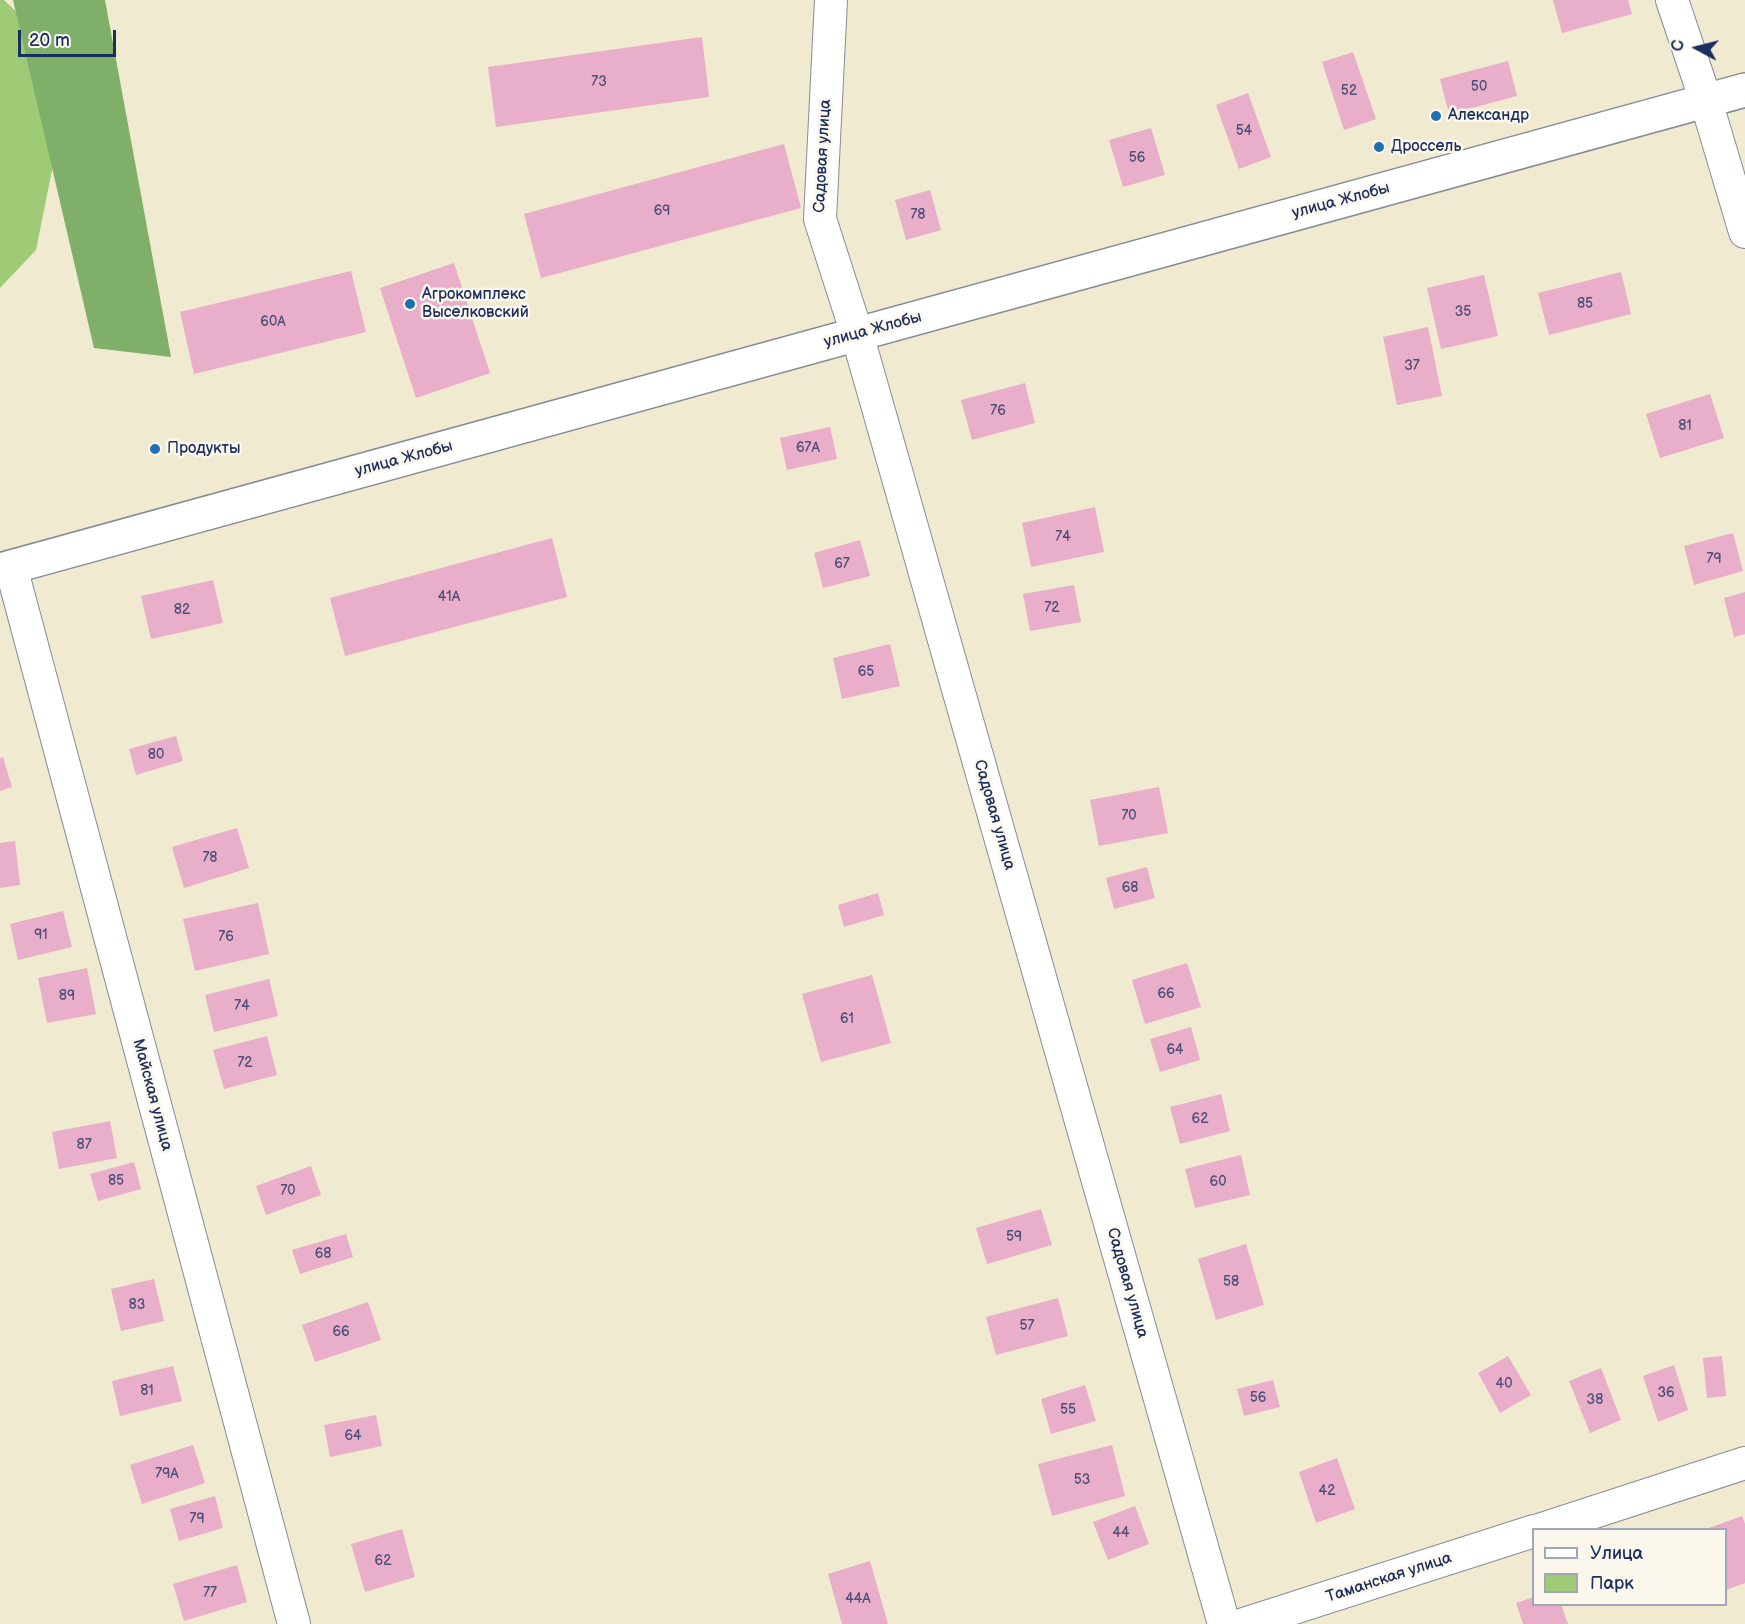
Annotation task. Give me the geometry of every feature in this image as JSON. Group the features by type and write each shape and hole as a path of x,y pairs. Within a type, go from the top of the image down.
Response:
{"street":[{"name":"Садовая улица","path":"831,0 820,219 857,334 1224,1624"},
{"path":"1672,0 1706,101 1745,232"},
{"name":"улица Жлобы","path":"6,568 1745,90"},
{"name":"Майская улица","path":"6,568 294,1624"},
{"path":"1545,1528 1745,1464"},
{"name":"Таманская улица","path":"1244,1624 1532,1531"}],"green space":[{"path":"0,0 4,0 31,26 57,145 36,250 0,288"},
{"path":"13,0 105,0 171,357 94,348"}],"building":[{"path":"1553,0 1628,0 1632,14 1562,33"},
{"path":"702,37 709,97 496,127 488,67"},
{"path":"1353,52 1376,119 1344,130 1322,62"},
{"path":"1508,61 1517,96 1449,114 1440,79"},
{"path":"1248,93 1271,157 1239,169 1216,105"},
{"path":"1151,128 1165,175 1123,187 1109,140"},
{"path":"784,144 801,208 541,278 524,214"},
{"path":"930,190 941,230 906,240 895,200"},
{"path":"454,263 490,373 416,398 380,288"},
{"path":"351,271 366,332 194,374 180,312"},
{"path":"1621,272 1631,314 1549,335 1538,293"},
{"path":"1484,275 1498,336 1441,349 1427,288"},
{"path":"1428,327 1442,396 1397,405 1383,337"},
{"path":"1025,383 1035,423 972,440 961,400"},
{"path":"1710,394 1724,438 1660,458 1646,414"},
{"path":"830,427 837,459 787,470 780,438"},
{"path":"1095,507 1104,552 1031,567 1022,523"},
{"path":"1733,533 1743,571 1694,585 1684,546"},
{"path":"552,538 567,597 345,656 330,598"},
{"path":"860,540 870,576 823,588 814,553"},
{"path":"213,580 223,623 151,639 141,596"},
{"path":"1074,585 1081,622 1030,631 1023,594"},
{"path":"1745,592 1745,634 1734,637 1724,598"},
{"path":"890,644 900,686 842,699 833,658"},
{"path":"176,736 183,761 136,775 129,749"},
{"path":"3,757 12,787 0,791 0,758"},
{"path":"1159,787 1168,833 1099,846 1090,800"},
{"path":"237,828 249,868 184,888 172,847"},
{"path":"15,841 20,885 0,888 0,843"},
{"path":"1147,867 1155,898 1114,909 1106,878"},
{"path":"878,893 884,915 844,927 838,905"},
{"path":"258,903 269,954 195,971 183,919"},
{"path":"63,911 72,947 18,960 10,924"},
{"path":"1187,963 1201,1007 1145,1024 1132,980"},
{"path":"87,968 96,1014 47,1023 38,978"},
{"path":"872,975 891,1043 821,1062 802,994"},
{"path":"269,979 278,1016 214,1032 205,995"},
{"path":"1191,1027 1200,1060 1160,1072 1150,1039"},
{"path":"267,1036 277,1075 224,1089 213,1050"},
{"path":"1221,1094 1230,1131 1180,1144 1170,1107"},
{"path":"110,1121 117,1158 59,1169 52,1132"},
{"path":"1241,1155 1250,1195 1195,1208 1185,1169"},
{"path":"134,1162 141,1189 98,1201 90,1174"},
{"path":"311,1166 321,1195 266,1215 256,1186"},
{"path":"1041,1209 1052,1245 987,1264 976,1228"},
{"path":"346,1234 353,1257 300,1274 292,1250"},
{"path":"1246,1244 1264,1305 1216,1320 1198,1259"},
{"path":"154,1279 164,1321 121,1331 111,1289"},
{"path":"1058,1298 1068,1336 996,1355 986,1317"},
{"path":"368,1302 381,1340 315,1362 302,1325"},
{"path":"1508,1356 1531,1395 1500,1413 1478,1373"},
{"path":"1722,1356 1726,1396 1707,1398 1703,1358"},
{"path":"1674,1365 1688,1410 1658,1422 1643,1376"},
{"path":"173,1366 182,1401 120,1416 112,1381"},
{"path":"1601,1368 1621,1420 1590,1433 1569,1381"},
{"path":"1273,1380 1280,1407 1244,1416 1237,1389"},
{"path":"1085,1385 1096,1421 1051,1434 1041,1399"},
{"path":"376,1415 382,1446 330,1457 324,1425"},
{"path":"193,1445 205,1483 142,1504 130,1465"},
{"path":"1112,1445 1125,1496 1052,1516 1038,1464"},
{"path":"1337,1458 1355,1509 1316,1523 1299,1472"},
{"path":"215,1496 223,1528 179,1541 170,1509"},
{"path":"1135,1506 1149,1544 1108,1560 1093,1522"},
{"path":"1742,1516 1745,1524 1745,1583 1727,1590 1727,1528 1709,1528"},
{"path":"402,1529 415,1577 365,1592 351,1544"},
{"path":"870,1561 888,1624 842,1624 828,1574"},
{"path":"237,1565 247,1602 184,1621 173,1584"},
{"path":"1532,1598 1532,1606 1562,1606 1568,1624 1523,1624 1516,1603"}],"place":[{"name":"Александр","path":"1436,116"},
{"name":"Дроссель","path":"1379,147"},
{"name":"Агрокомплекс Выселковский","path":"410,304"},
{"name":"Продукты","path":"155,449"}]}
